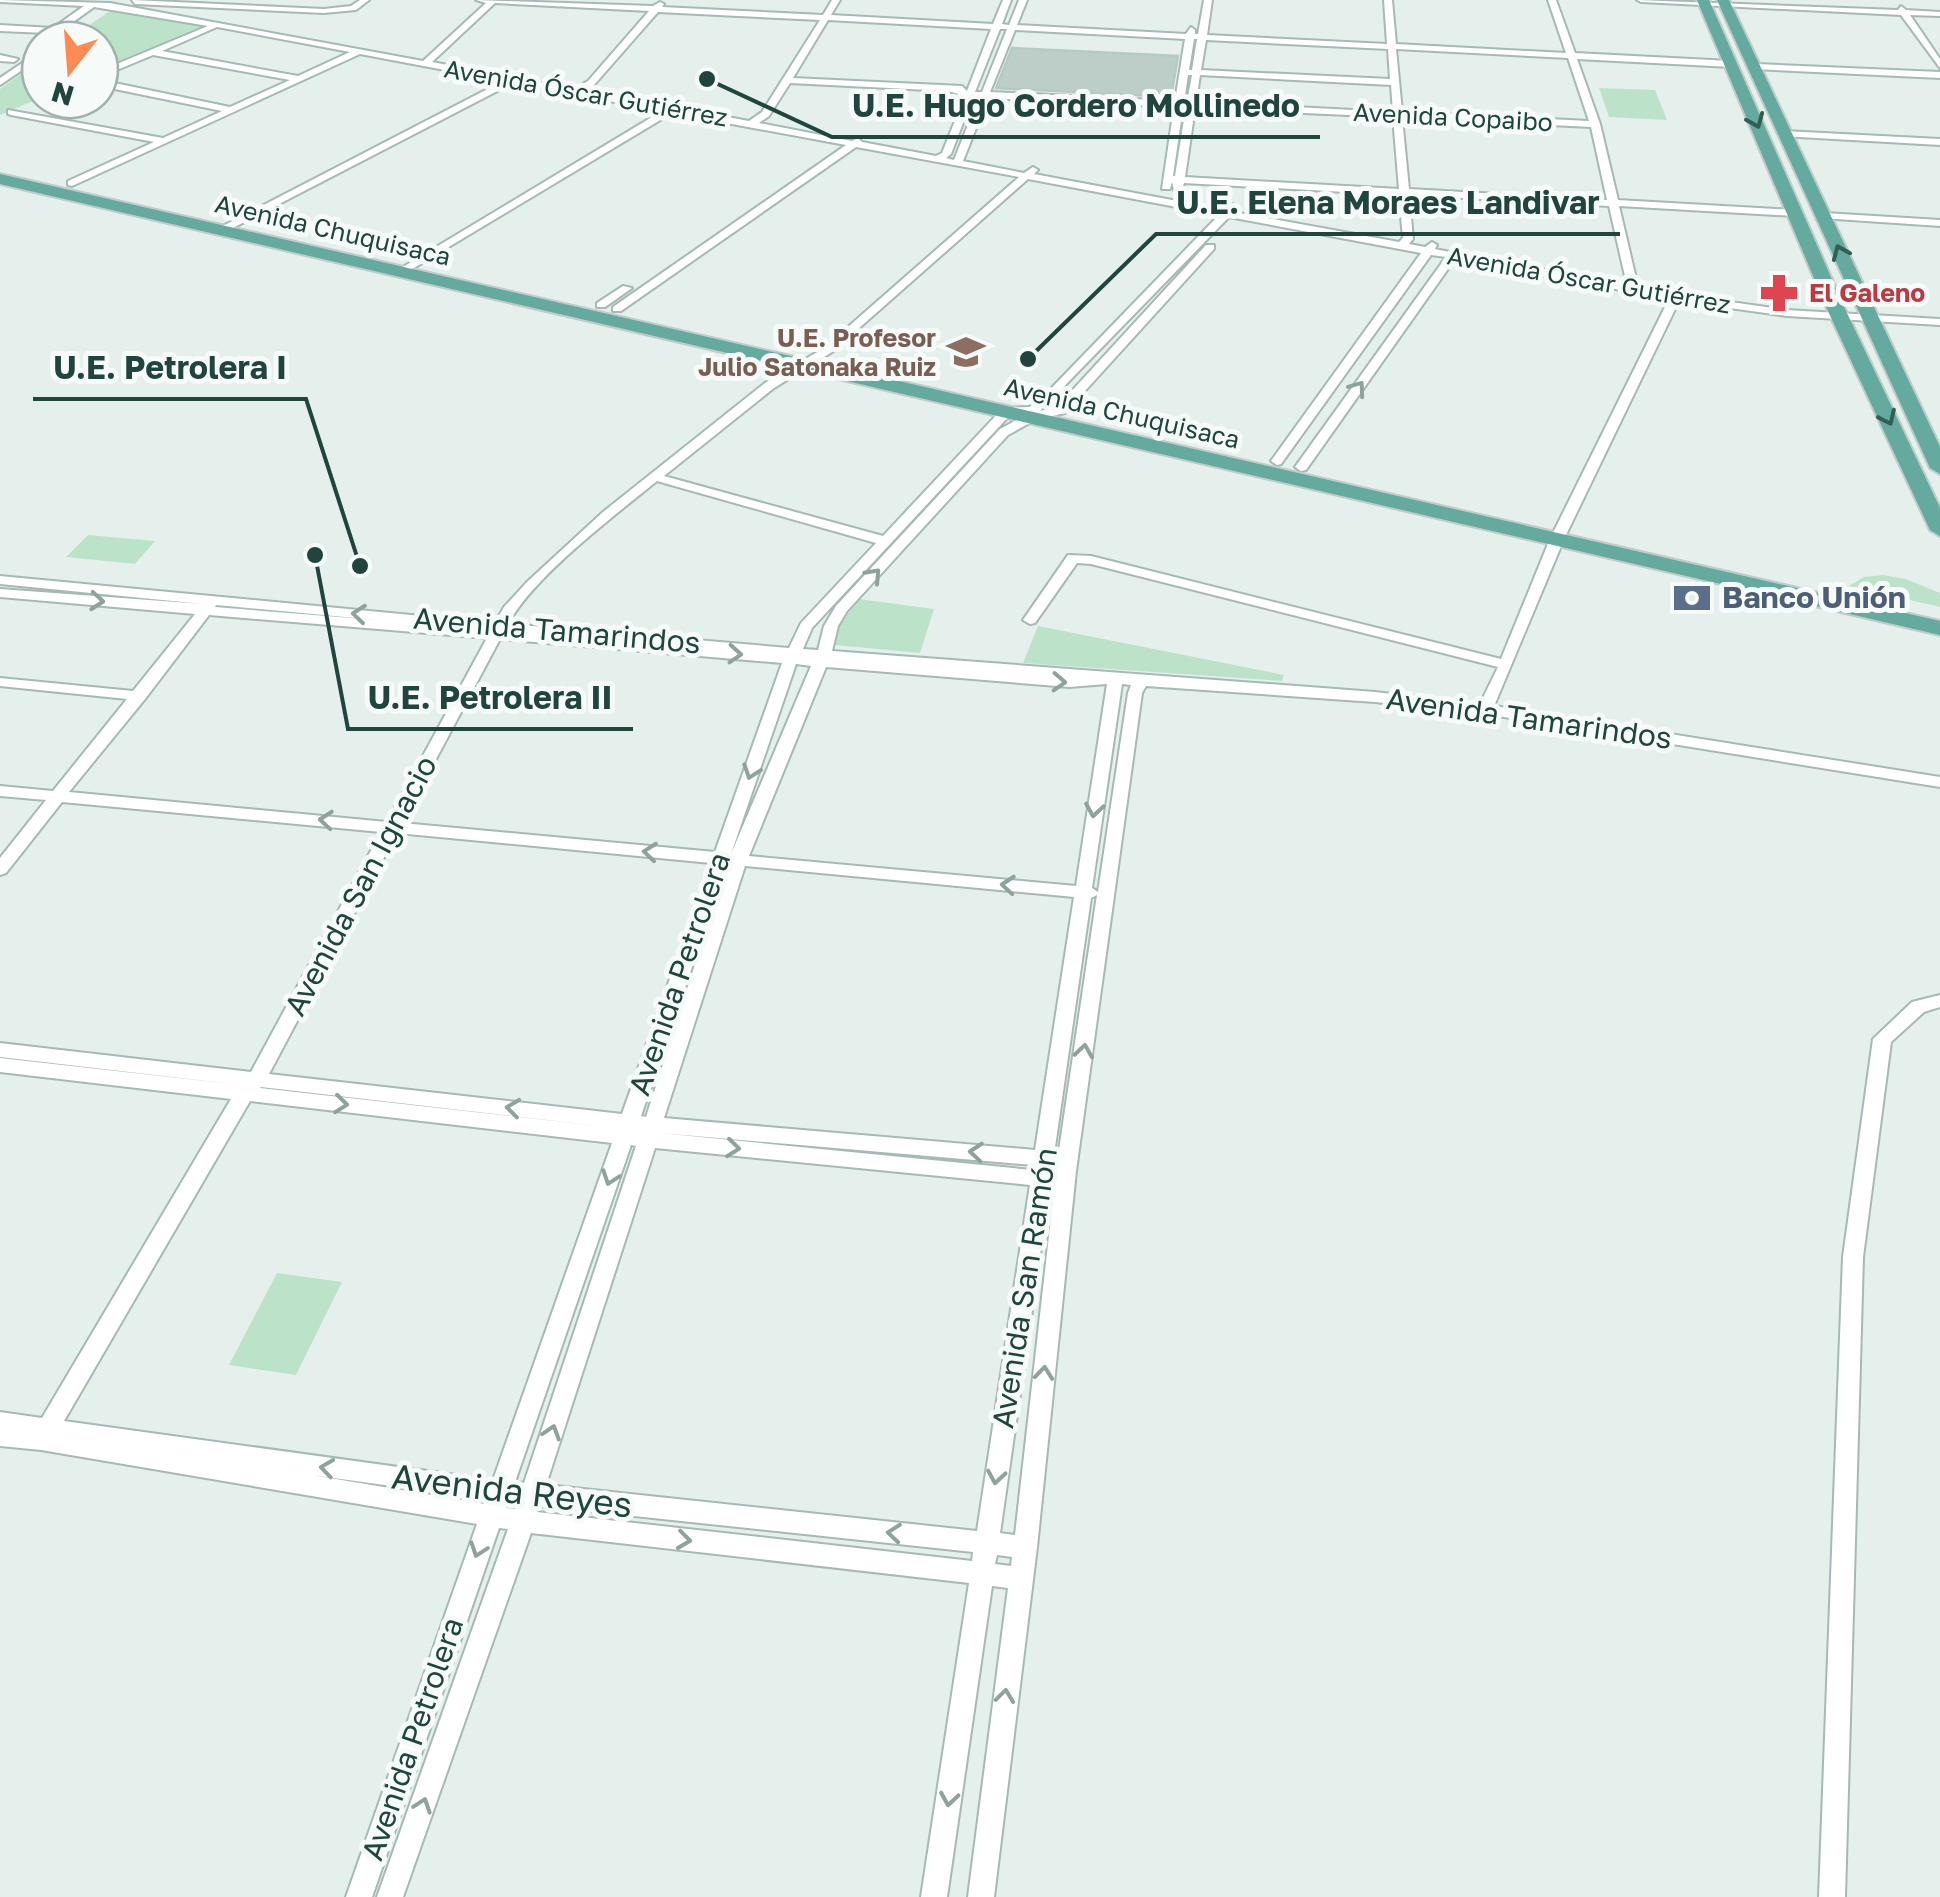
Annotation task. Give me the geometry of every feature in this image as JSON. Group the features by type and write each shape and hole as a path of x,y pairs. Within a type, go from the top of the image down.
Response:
{"main road":[{"path":"1711,3 1731,64 1838,313 1940,530"},
{"path":"1711,3 1757,67 1784,134 1940,468"},
{"name":"Avenida Chuquisaca","path":"0,167 231,226"},
{"name":"Avenida Chuquisaca","path":"0,180 231,226 807,360 1277,461 1940,628"},
{"name":"Avenida Chuquisaca","path":"410,267 609,307 655,325"},
{"name":"Avenida Chuquisaca","path":"807,360 1007,411 1044,411 1560,533 1940,612"}],"street":[{"name":"Avenida Óscar Gutiérrez","path":"0,0 112,1 1676,294 1838,313 1940,318"},
{"path":"248,26 294,0"},
{"path":"83,20 112,1 342,10 365,0"},
{"path":"423,60 480,0 493,0 1731,64"},
{"path":"423,60 493,0"},
{"path":"581,89 662,0"},
{"path":"756,121 787,80 836,0"},
{"path":"942,156 1007,0"},
{"path":"960,160 1022,0"},
{"path":"1178,200 1174,179 1178,102 1197,0"},
{"path":"1163,197 1174,179 1208,0"},
{"path":"1388,0 1392,82 1405,192 1405,242"},
{"path":"1552,0 1595,124 1632,286"},
{"path":"1641,0 1905,8 1940,14"},
{"path":"1893,0 1905,8 1940,65"},
{"path":"76,20 96,2"},
{"path":"260,28 280,6"},
{"path":"120,66 219,24"},
{"name":"Avenida Óscar Gutiérrez","path":"219,24 260,28 364,49"},
{"path":"72,183 364,49"},
{"path":"152,52 299,79"},
{"path":"0,69 20,55"},
{"path":"0,58 14,59"},
{"path":"1757,67 1940,75"},
{"path":"1184,72 1392,82"},
{"path":"231,226 517,77"},
{"name":"Avenida Copaibo","path":"787,80 1595,124"},
{"path":"120,87 232,110"},
{"path":"410,267 677,106"},
{"path":"6,114 164,141"},
{"path":"1784,134 1940,142"},
{"path":"609,307 850,139"},
{"name":"Avenida San Ignacio","path":"44,1433 250,1087 395,826 508,610 534,582 655,476 807,360 828,350 1030,173"},
{"path":"1174,179 1795,213"},
{"name":"Avenida Petrolera","path":"359,1897 627,1129 730,860 822,657 831,626 841,609 1004,432 1044,411 1237,211"},
{"path":"1825,216 1940,223"},
{"path":"1277,461 1430,247"},
{"path":"1301,467 1455,252"},
{"path":"1485,709 1560,533 1676,294"},
{"name":"Avenida Petrolera","path":"390,1897 523,1521 651,1133 793,654 806,626 882,540 1007,411"},
{"path":"1921,429 1940,430"},
{"path":"655,476 882,540"},
{"path":"912,509 932,514"},
{"path":"1030,620 1072,558 1506,664"},
{"name":"Avenida Tamarindos","path":"0,580 210,605 793,654 1069,683 1141,680 1485,709 1940,782"},
{"name":"Avenida Tamarindos","path":"0,593 210,605"},
{"path":"0,870 210,605"},
{"name":"Avenida San Ramón","path":"934,1897 1115,679"},
{"name":"Avenida San Ramón","path":"981,1897 1026,1546 1066,1172 1134,693 1141,680"},
{"path":"0,682 140,696"},
{"path":"0,791 1105,894"},
{"path":"1832,1897 1853,1257 1882,1039 1918,1007 1940,1001"},
{"path":"0,1050 250,1087"},
{"path":"0,1065 250,1087 651,1133 1066,1172"},
{"name":"Avenida Reyes","path":"0,1422 490,1516 1020,1578"},
{"name":"Avenida Reyes","path":"0,1436 44,1433 531,1495 1026,1546"}],"green space":[{"path":"110,11 205,27 120,64 120,20 97,20"},
{"path":"20,74 20,106 0,115 0,89"},
{"path":"1599,88 1655,90 1667,120 1609,117"},
{"path":"88,535 155,541 135,564 66,557"},
{"path":"1864,577 1906,579 1940,593 1940,607 1849,586"},
{"path":"859,599 934,609 920,653 835,645 839,626"},
{"path":"1038,626 1284,675 1282,681 1023,663"},
{"path":"277,1273 342,1282 296,1375 229,1365"}],"building":[{"path":"1012,48 1178,56 1171,97 996,88"}],"place":[{"name":"U.E. Hugo Cordero Mollinedo","path":"707,79"},
{"name":"El Galeno","path":"1779,293"},
{"name":"U.E. Profesor Julio Satonaka Ruiz","path":"966,352"},
{"name":"U.E. Elena Moraes Landivar","path":"1028,359"},
{"name":"U.E. Petrolera II","path":"315,555"},
{"name":"U.E. Petrolera I","path":"360,566"},
{"name":"Banco Unión","path":"1692,598"}]}
